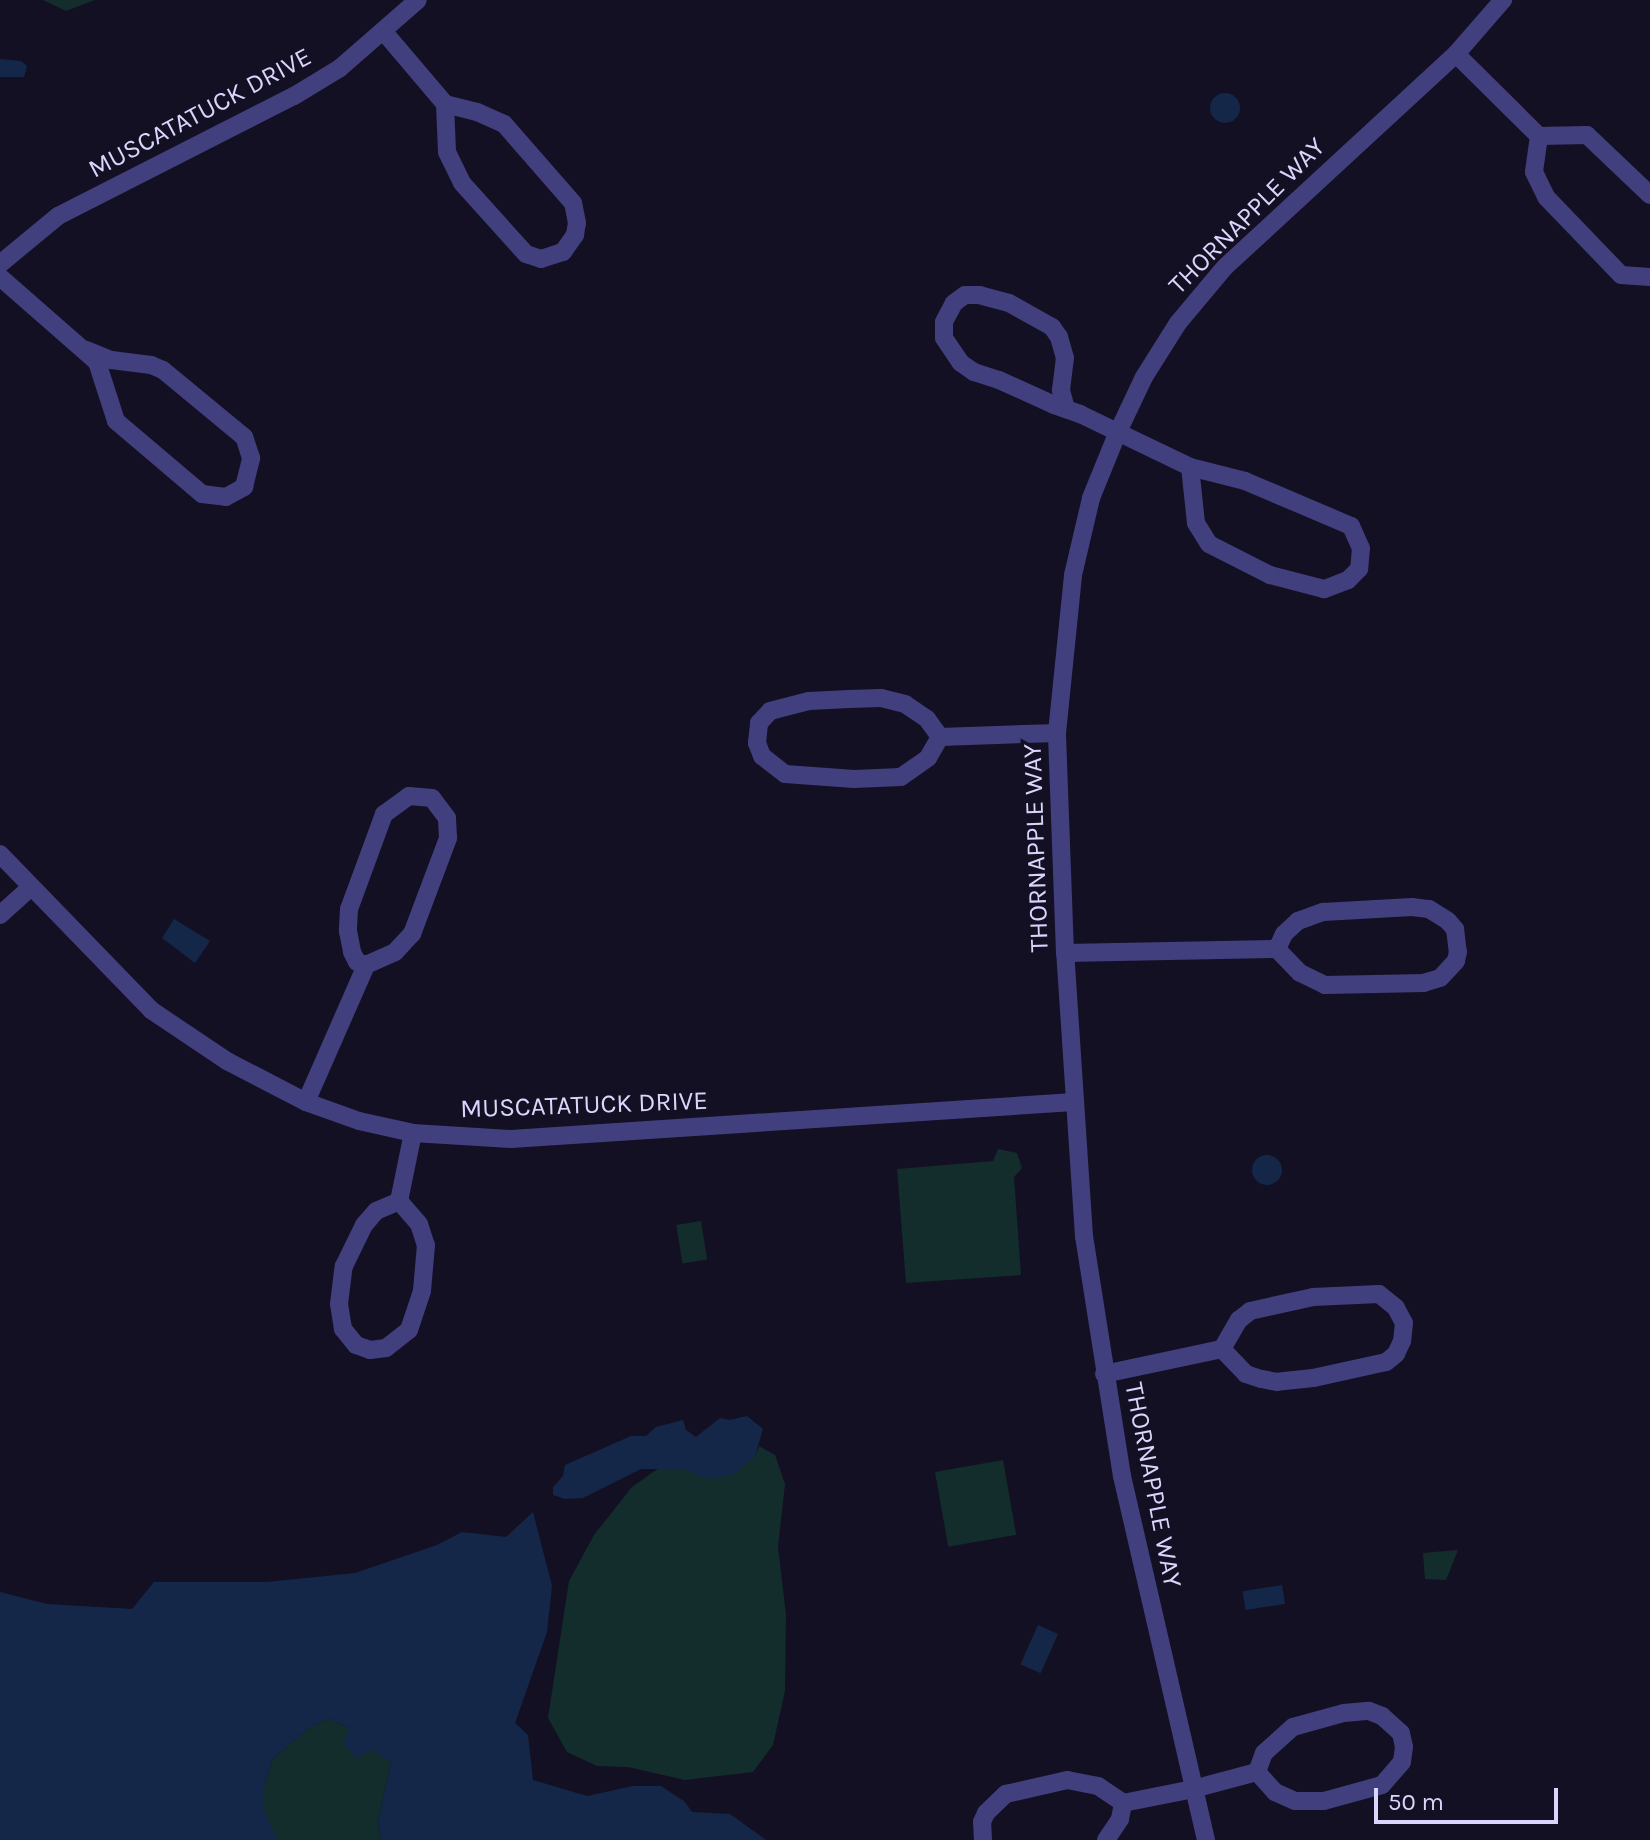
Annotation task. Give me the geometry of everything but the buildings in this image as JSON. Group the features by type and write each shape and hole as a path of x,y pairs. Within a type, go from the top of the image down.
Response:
{"street":[{"name":"MUSCATATUCK DRIVE","path":"0,264 58,216 294,96 340,68 418,0"},
{"name":"THORNAPPLE WAY","path":"1206,1840 1122,1476 1084,1236 1065,953 1057,733 1073,575 1091,498 1117,434 1144,377 1178,323 1225,267 1456,54 1503,0"},
{"path":"384,32 445,104 504,124 573,203 577,223 575,235 563,252 541,259 526,254 462,183 447,152 445,104"},
{"path":"1456,54 1539,136 1587,135 1650,195"},
{"path":"1539,136 1534,172 1546,197 1621,275 1650,277"},
{"path":"0,277 86,350 101,369 109,408 116,421 202,494 226,497 244,487 251,458 244,437 163,370 151,365 111,360 86,350"},
{"path":"1066,409 1061,390 1065,358 1059,337 1052,327 1009,303 980,295 965,295 954,303 947,314 944,338 961,363 1190,467 1245,481 1351,526 1361,548 1359,569 1348,580 1324,589 1270,575 1209,544 1196,523 1195,490 1190,467"},
{"path":"881,698 905,704 927,719 940,737 928,758 901,777 854,779 785,774 762,756 757,743 759,723 770,711 809,701 849,699 881,698"},
{"path":"940,737 1057,733"},
{"path":"306,1102 366,965 406,944 417,923 448,838 447,818 432,798 421,795 398,800 384,814 379,825 351,899 348,919 352,952 357,962 366,965"},
{"name":"MUSCATATUCK DRIVE","path":"0,854 151,1010 227,1061 306,1102 359,1121 413,1133 511,1139 610,1135 1074,1102"},
{"path":"0,915 31,887"},
{"path":"1065,953 1277,949 1300,973 1325,985 1424,983 1440,978 1456,961 1458,952 1455,929 1448,921 1429,909 1416,907 1323,912 1298,921 1284,934 1277,949"},
{"path":"399,1201 413,1133"},
{"path":"399,1201 419,1224 426,1245 422,1291 409,1330 386,1348 370,1350 356,1345 343,1329 339,1304 344,1266 364,1225 376,1211 399,1201"},
{"path":"1104,1374 1222,1349 1239,1320 1250,1311 1313,1297 1379,1294 1396,1308 1404,1323 1402,1341 1396,1354 1386,1362 1313,1378 1277,1382 1261,1379 1246,1374 1222,1349"},
{"path":"1369,1711 1382,1716 1401,1733 1404,1747 1402,1762 1382,1785 1324,1801 1295,1801 1285,1797 1275,1792 1257,1772 1264,1753 1293,1727 1344,1713 1369,1711"},
{"path":"983,1840 982,1822 993,1803 1006,1794 1083,1780 1123,1803 1257,1772"},
{"path":"1106,1840 1120,1819 1123,1803"}],"green space":[{"path":"43,0 95,0 66,11"},
{"path":"998,1149 1017,1153 1022,1168 1014,1177 1021,1275 906,1283 897,1169 993,1161"},
{"path":"701,1221 707,1260 682,1263 676,1225"},
{"path":"759,1446 775,1455 785,1484 778,1547 786,1615 785,1691 773,1745 753,1772 685,1780 628,1767 597,1766 567,1752 548,1718 569,1581 594,1535 632,1487 659,1468 684,1469 755,1456"},
{"path":"1003,1460 1016,1535 948,1547 935,1472"},
{"path":"1458,1550 1446,1580 1425,1579 1423,1553"},
{"path":"328,1718 349,1728 391,1762 378,1822 381,1840 277,1840 271,1831 264,1810 264,1787 272,1760 305,1731"}],"water":[{"path":"0,59 21,61 27,66 24,77 0,77"},
{"path":"1225,93 1236,97 1240,108 1236,119 1225,123 1214,119 1210,108 1214,97"},
{"path":"174,919 210,941 195,963 162,938"},
{"path":"1267,1155 1277,1160 1282,1170 1277,1180 1267,1185 1257,1180 1252,1170 1257,1160"},
{"path":"747,1416 763,1429 755,1456 734,1474 707,1479 684,1469 641,1469 583,1498 565,1499 553,1495 553,1487 563,1476 565,1465 631,1436 646,1436 656,1427 683,1420 686,1430 696,1437 720,1418 730,1420"},
{"path":"533,1512 552,1586 547,1632 515,1723 528,1735 533,1780 587,1796 633,1786 661,1786 684,1801 692,1812 730,1814 766,1840 381,1840 378,1822 391,1762 373,1750 356,1758 343,1743 349,1728 328,1718 305,1731 272,1760 264,1787 264,1810 277,1840 0,1840 0,1592 47,1604 132,1609 154,1582 267,1582 355,1573 437,1545 462,1532 506,1537"},
{"path":"1282,1585 1285,1604 1245,1610 1242,1591"},
{"path":"1038,1625 1058,1634 1041,1673 1021,1664"}]}
